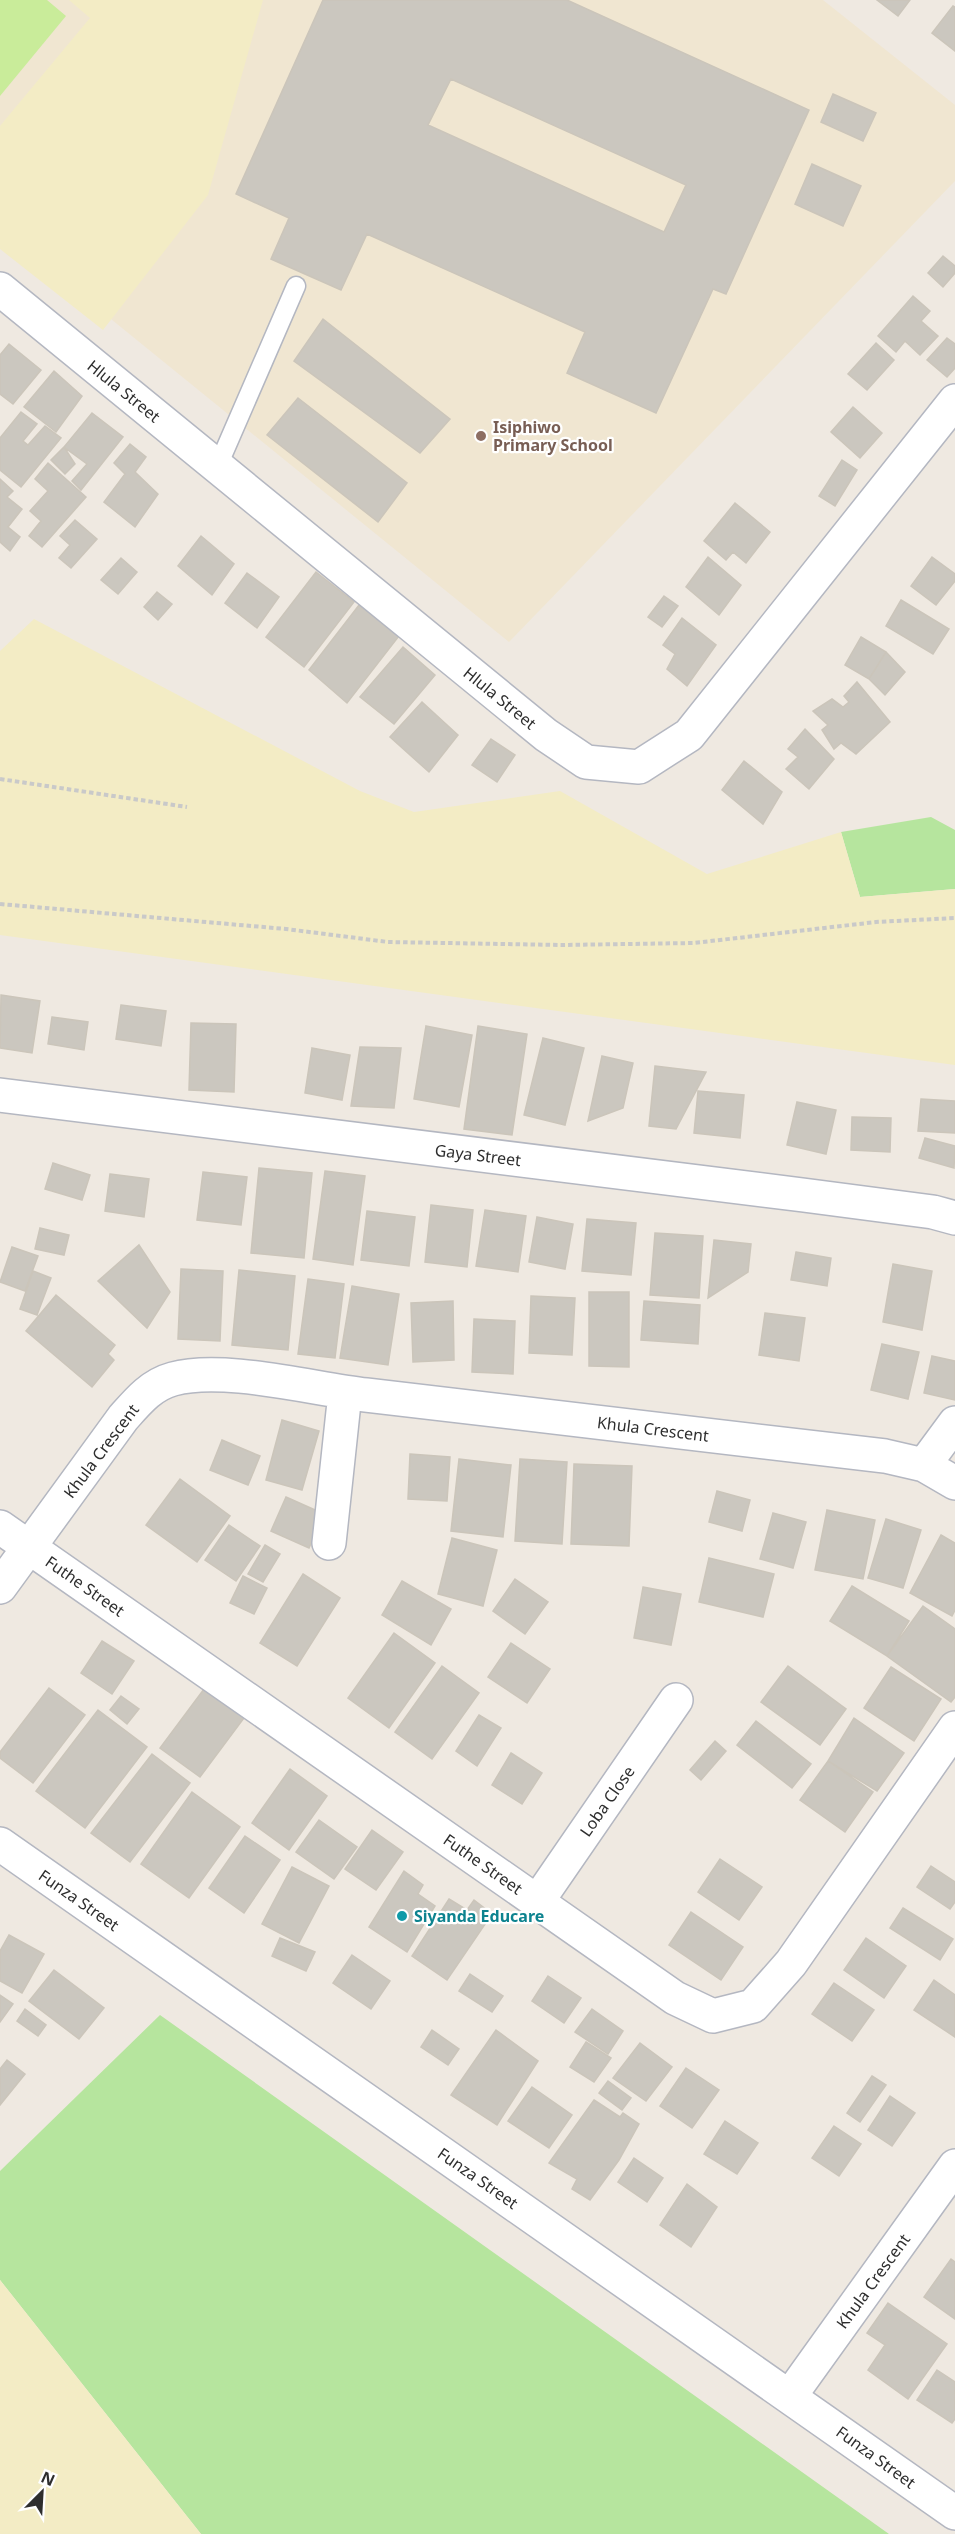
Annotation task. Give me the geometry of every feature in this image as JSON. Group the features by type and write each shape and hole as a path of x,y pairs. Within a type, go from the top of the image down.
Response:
{"street":[{"name":"Hlula Street","path":"0,289 546,735 586,762 639,767 688,735 955,401"},
{"name":"Gaya Street","path":"0,1095 933,1212 955,1218"},
{"name":"Khula Crescent","path":"0,1587 123,1418 146,1392 172,1379 202,1376 255,1379 345,1393 885,1456 924,1466 955,1483"},
{"path":"329,1544 345,1393"},
{"path":"924,1466 955,1423"},
{"path":"0,1527 30,1547"},
{"name":"Futhe Street","path":"30,1547 675,1998 713,2016 753,2006 791,1963 955,1728"},
{"name":"Loba Close","path":"537,1902 676,1700"},
{"name":"Funza Street","path":"0,1844 790,2396 955,2514"},
{"name":"Khula Crescent","path":"790,2396 952,2177"}],"lane":[{"path":"218,468 296,286"}],"path":[{"path":"0,779 188,807"},
{"path":"0,904 286,929 388,942 694,943 876,922 955,918"}],"shaded area":[{"name":"Isiphiwo Primary School","path":"0,0 823,0 955,105 955,181 509,642 0,229"}],"green space":[{"path":"0,0 47,0 66,16 0,96"},
{"path":"931,817 955,830 955,889 860,897 841,832"},
{"path":"160,2015 889,2534 201,2534 0,2280 0,2171"}],"sand":[{"path":"69,0 263,0 208,195 103,330 0,249 0,126 90,18"},
{"path":"34,619 360,791 414,812 560,791 707,874 841,832 860,897 955,889 955,1065 0,935 0,651"},
{"path":"0,2280 201,2534 0,2534"}],"building":[{"path":"323,0 567,0 809,110 726,294 713,289 656,413 567,373 585,332 367,234 341,290 271,259 289,218 236,194","holes":["451,79 686,185 664,232 428,125"]},
{"path":"877,0 910,0 898,16"},
{"path":"953,6 955,7 955,51 932,33"},
{"path":"833,94 876,113 863,141 821,122"},
{"path":"812,164 861,186 843,226 795,204"},
{"path":"943,256 955,266 955,273 943,287 928,273"},
{"path":"913,296 930,311 921,321 938,336 920,355 905,341 896,352 878,336"},
{"path":"323,319 450,419 420,453 294,361"},
{"path":"947,338 955,344 955,368 947,377 927,360"},
{"path":"876,343 894,360 867,390 848,374"},
{"path":"9,344 41,370 13,404 0,394 0,355"},
{"path":"54,371 82,396 56,432 24,407"},
{"path":"298,398 407,483 378,522 267,435"},
{"path":"853,407 882,433 860,458 831,432"},
{"path":"21,412 37,424 23,441 28,445 45,426 61,438 21,487 0,470 0,438"},
{"path":"92,413 123,437 81,490 72,481 87,464 64,447"},
{"path":"130,444 146,457 135,472 158,494 135,527 104,502 125,474 114,463"},
{"path":"64,447 75,464 65,474 51,460"},
{"path":"842,460 857,470 835,506 819,496"},
{"path":"48,463 86,497 42,547 29,536 41,521 30,511 48,491 35,479"},
{"path":"0,479 13,491 7,497 22,509 8,527 20,537 10,551 0,542"},
{"path":"735,503 770,532 746,563 733,552 726,560 704,541"},
{"path":"75,520 97,539 71,568 59,558 70,545 60,536"},
{"path":"201,536 234,564 212,595 178,566"},
{"path":"708,557 741,585 719,615 686,587"},
{"path":"932,557 955,574 955,581 936,605 911,586"},
{"path":"121,558 137,572 118,594 101,580"},
{"path":"316,572 354,602 304,667 266,637"},
{"path":"247,573 279,597 257,628 225,603"},
{"path":"157,592 172,604 158,620 144,607"},
{"path":"664,596 678,606 662,627 648,617"},
{"path":"901,600 949,629 933,654 886,626"},
{"path":"359,605 399,636 347,703 309,670"},
{"path":"682,618 716,645 687,686 667,669 675,654 663,645"},
{"path":"861,637 886,652 869,679 845,665"},
{"path":"403,647 435,675 394,724 360,697"},
{"path":"886,652 905,672 885,695 869,679"},
{"path":"857,682 890,722 856,754 841,743 834,749 822,730 828,725 813,711 832,699 843,707 849,702 844,696"},
{"path":"422,702 458,735 429,772 390,737"},
{"path":"805,729 834,759 809,789 786,769 798,757 788,749"},
{"path":"491,739 515,755 497,782 472,765"},
{"path":"744,761 782,792 763,824 722,790"},
{"path":"1,995 40,1001 32,1053 0,1048"},
{"path":"121,1005 166,1011 161,1046 116,1039"},
{"path":"52,1017 88,1022 84,1050 48,1044"},
{"path":"191,1023 236,1024 234,1092 189,1090"},
{"path":"426,1026 472,1035 459,1107 414,1099"},
{"path":"478,1026 527,1034 512,1135 464,1129"},
{"path":"543,1038 584,1048 565,1125 524,1115"},
{"path":"360,1047 401,1048 394,1108 351,1106"},
{"path":"312,1048 350,1055 342,1100 305,1093"},
{"path":"602,1056 633,1063 623,1108 588,1121"},
{"path":"655,1066 706,1072 676,1129 649,1126"},
{"path":"698,1091 744,1095 740,1138 694,1133"},
{"path":"921,1099 955,1101 955,1133 918,1131"},
{"path":"797,1102 836,1110 826,1154 787,1145"},
{"path":"852,1117 891,1118 890,1152 851,1150"},
{"path":"925,1138 955,1146 954,1168 919,1158"},
{"path":"53,1163 90,1175 82,1200 45,1189"},
{"path":"259,1168 312,1173 304,1258 251,1253"},
{"path":"325,1171 365,1176 353,1265 313,1259"},
{"path":"203,1172 247,1177 241,1225 197,1220"},
{"path":"110,1174 149,1179 144,1217 105,1211"},
{"path":"431,1205 473,1210 467,1267 425,1262"},
{"path":"485,1210 526,1216 518,1272 476,1266"},
{"path":"367,1211 415,1217 409,1266 361,1260"},
{"path":"537,1217 573,1224 565,1269 529,1262"},
{"path":"587,1219 636,1223 631,1275 582,1271"},
{"path":"40,1228 69,1235 64,1255 35,1249"},
{"path":"655,1233 703,1236 699,1298 650,1295"},
{"path":"714,1240 751,1244 748,1272 708,1298"},
{"path":"139,1245 170,1292 147,1328 98,1281"},
{"path":"12,1247 38,1256 25,1291 0,1282"},
{"path":"796,1252 831,1258 827,1286 791,1280"},
{"path":"893,1264 932,1271 922,1330 883,1322"},
{"path":"181,1269 223,1271 220,1341 178,1339"},
{"path":"239,1270 295,1276 288,1350 232,1345"},
{"path":"33,1271 51,1278 37,1315 20,1309"},
{"path":"308,1279 344,1284 335,1358 298,1354"},
{"path":"352,1286 399,1294 388,1365 340,1358"},
{"path":"589,1292 629,1292 629,1367 589,1366"},
{"path":"56,1295 115,1345 108,1354 114,1360 92,1387 26,1331"},
{"path":"531,1296 575,1298 572,1355 529,1353"},
{"path":"453,1301 454,1360 413,1362 411,1303"},
{"path":"644,1301 700,1305 698,1344 641,1340"},
{"path":"765,1313 805,1318 799,1361 759,1355"},
{"path":"474,1319 515,1321 513,1374 472,1372"},
{"path":"882,1344 919,1352 908,1399 871,1390"},
{"path":"932,1356 955,1361 955,1400 924,1393"},
{"path":"282,1420 319,1431 302,1490 266,1480"},
{"path":"222,1440 260,1456 248,1485 210,1470"},
{"path":"410,1454 450,1457 447,1501 408,1499"},
{"path":"459,1459 511,1465 503,1537 451,1531"},
{"path":"520,1459 567,1462 562,1544 515,1541"},
{"path":"574,1464 632,1466 629,1546 571,1544"},
{"path":"180,1479 230,1516 197,1562 146,1525"},
{"path":"717,1491 750,1500 742,1531 709,1522"},
{"path":"286,1497 324,1514 309,1548 271,1531"},
{"path":"827,1510 875,1520 863,1579 815,1570"},
{"path":"773,1513 806,1522 793,1568 760,1559"},
{"path":"886,1519 921,1530 903,1588 868,1578"},
{"path":"229,1525 260,1546 236,1581 205,1560"},
{"path":"941,1535 955,1543 955,1610 952,1616 910,1593"},
{"path":"452,1538 497,1550 483,1606 438,1594"},
{"path":"265,1545 280,1554 263,1582 248,1574"},
{"path":"709,1558 774,1574 763,1617 699,1602"},
{"path":"303,1574 340,1598 297,1666 260,1643"},
{"path":"243,1576 267,1588 254,1614 230,1603"},
{"path":"515,1579 548,1602 525,1634 493,1611"},
{"path":"402,1581 451,1609 431,1645 382,1615"},
{"path":"852,1586 909,1621 887,1656 830,1621"},
{"path":"643,1587 681,1594 671,1645 634,1638"},
{"path":"923,1606 955,1629 955,1697 951,1702 887,1656"},
{"path":"394,1633 435,1663 389,1728 348,1698"},
{"path":"102,1641 134,1661 112,1694 81,1673"},
{"path":"511,1643 550,1669 527,1703 488,1677"},
{"path":"442,1666 479,1693 432,1759 395,1732"},
{"path":"788,1666 846,1709 820,1745 761,1702"},
{"path":"891,1667 941,1699 914,1741 864,1708"},
{"path":"49,1688 85,1715 33,1783 0,1758 0,1752"},
{"path":"204,1689 244,1718 200,1777 160,1748"},
{"path":"121,1696 139,1709 127,1724 110,1710"},
{"path":"98,1710 147,1747 85,1828 36,1791"},
{"path":"479,1715 501,1728 477,1766 456,1751"},
{"path":"854,1718 904,1753 877,1791 828,1761"},
{"path":"756,1721 811,1764 792,1788 737,1745"},
{"path":"715,1741 726,1751 701,1780 690,1770"},
{"path":"511,1753 542,1773 522,1804 492,1785"},
{"path":"152,1754 190,1783 130,1862 91,1833"},
{"path":"828,1761 873,1792 845,1832 800,1800"},
{"path":"290,1769 327,1796 289,1850 252,1823"},
{"path":"192,1792 240,1827 189,1898 141,1864"},
{"path":"319,1820 357,1847 334,1879 296,1852"},
{"path":"372,1830 403,1852 376,1890 345,1869"},
{"path":"245,1836 280,1860 244,1913 209,1888"},
{"path":"720,1859 762,1887 739,1920 698,1892"},
{"path":"931,1866 955,1882 955,1902 950,1909 917,1887"},
{"path":"292,1867 329,1886 299,1943 262,1924"},
{"name":"Siyanda Educare","path":"404,1871 423,1885 418,1894 435,1906 407,1952 369,1927"},
{"path":"449,1899 467,1910 474,1900 492,1914 447,1980 412,1956"},
{"path":"903,1908 953,1939 940,1960 890,1928"},
{"path":"691,1912 743,1947 721,1980 669,1945"},
{"path":"9,1935 44,1954 22,1993 0,1981 0,1951"},
{"path":"280,1938 315,1952 306,1971 272,1956"},
{"path":"866,1938 906,1966 884,1998 844,1970"},
{"path":"352,1955 390,1981 371,2009 333,1983"},
{"path":"54,1970 104,2008 79,2039 29,2001"},
{"path":"470,1974 503,1996 492,2012 459,1991"},
{"path":"548,1976 581,1998 564,2023 532,2001"},
{"path":"934,1980 955,1995 955,2037 914,2010"},
{"path":"834,1983 874,2010 852,2041 812,2014"},
{"path":"0,1995 13,2004 0,2022"},
{"path":"25,2009 46,2025 38,2036 17,2021"},
{"path":"592,2009 623,2031 608,2054 575,2032"},
{"path":"432,2030 459,2049 448,2065 421,2047"},
{"path":"496,2030 538,2061 497,2125 451,2095"},
{"path":"586,2042 611,2058 594,2082 570,2067"},
{"path":"640,2043 672,2067 646,2101 613,2078"},
{"path":"7,2060 25,2074 0,2105 0,2069"},
{"path":"686,2068 719,2090 692,2128 660,2106"},
{"path":"872,2076 886,2085 860,2122 847,2113"},
{"path":"608,2081 631,2098 622,2110 599,2093"},
{"path":"532,2087 572,2115 549,2148 508,2121"},
{"path":"890,2096 915,2113 892,2146 868,2130"},
{"path":"594,2100 620,2117 623,2113 639,2124 619,2160 590,2200 572,2189 577,2179 549,2163"},
{"path":"725,2121 758,2143 737,2174 704,2154"},
{"path":"834,2126 861,2144 839,2176 812,2158"},
{"path":"634,2158 663,2178 647,2202 618,2182"},
{"path":"687,2184 717,2207 691,2247 660,2225"},
{"path":"951,2259 955,2262 955,2319 924,2297"},
{"path":"888,2303 947,2344 908,2399 868,2370 885,2345 867,2333"},
{"path":"937,2370 955,2382 955,2419 952,2423 917,2400"}],"place":[{"name":"Isiphiwo Primary School","path":"481,436"},
{"name":"Siyanda Educare","path":"402,1916"}]}
